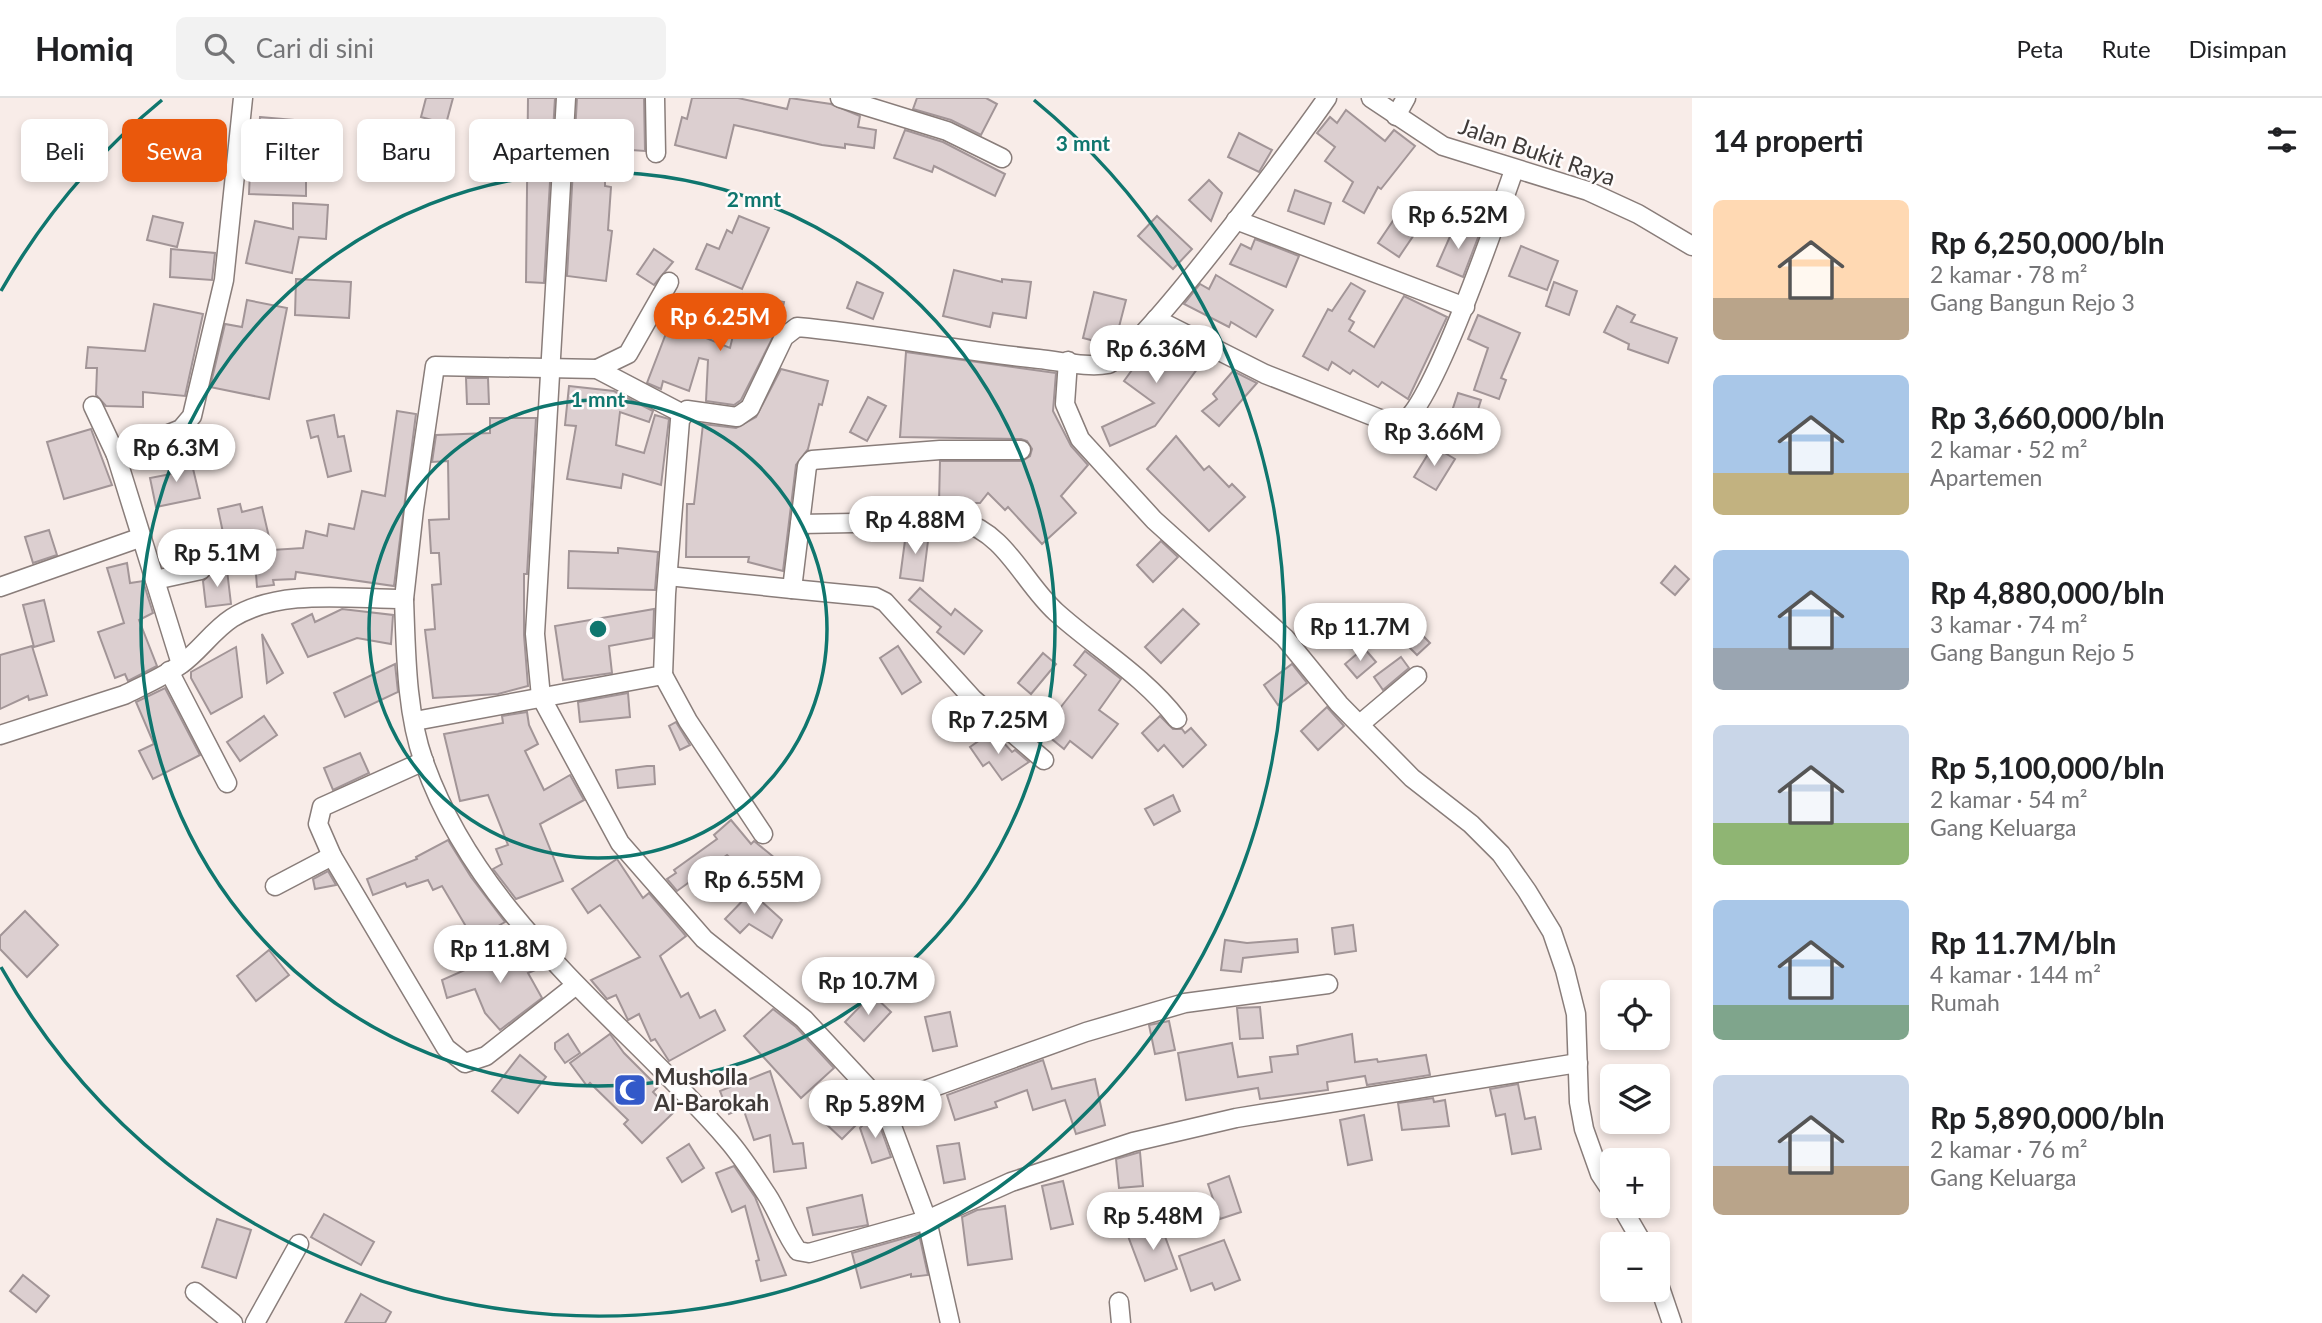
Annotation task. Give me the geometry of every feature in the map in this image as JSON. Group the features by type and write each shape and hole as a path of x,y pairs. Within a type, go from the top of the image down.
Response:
{"street":[{"path":"116,456 181,429 192,416 224,280 243,98"},
{"path":"566,98 536,634 541,697 620,843 660,891 704,939 804,1019 884,1105 927,1220 950,1323"},
{"path":"654,98 656,153"},
{"path":"840,98 947,131 1002,158"},
{"path":"763,834 688,721 663,675 668,576 683,414 687,410 695,410 737,417 743,415 750,408 784,337 797,327 966,352 1107,364 1117,360 1156,319 1274,174 1327,98"},
{"name":"Jalan Bukit Raya","path":"1371,98 1443,146 1588,191 1638,214 1692,246"},
{"path":"1396,116 1406,98"},
{"path":"1156,319 1265,374 1393,424 1405,421 1417,407 1465,307 1514,170"},
{"path":"1236,219 1465,307"},
{"path":"597,369 628,354 669,282"},
{"path":"1068,361 1065,404 1080,439 1154,520 1285,638 1339,704 1412,778 1471,824 1501,854 1527,891 1552,932 1566,970 1576,1014 1579,1102 1584,1129 1600,1174"},
{"path":"683,414 597,369 551,366 435,366 404,600 406,661 424,761 456,829 481,869 520,921 576,985 728,1140 768,1196 798,1251 809,1253 927,1220 1012,1182 1133,1142 1236,1118 1578,1063"},
{"path":"93,407 116,456 142,537 155,580 175,668 226,783"},
{"path":"792,589 807,466 811,460 940,450 1021,450"},
{"path":"800,524 960,521 978,525 995,539 1054,610 1134,674 1177,719"},
{"path":"0,587 142,537"},
{"path":"155,580 201,570"},
{"path":"668,576 875,597 885,602 973,699 1044,760"},
{"path":"0,735 124,695 175,668 230,619 269,603 294,599 404,600"},
{"path":"415,721 663,675"},
{"path":"1360,724 1417,676"},
{"path":"424,761 322,807 318,824 332,856 446,1048 465,1063 486,1056 576,985"},
{"path":"275,886 332,856"},
{"path":"884,1105 1086,1032 1185,1003 1328,984"},
{"path":"256,1323 299,1244"},
{"path":"195,1292 233,1323"},
{"path":"1119,1302 1121,1323"},
{"path":"1665,1302 1672,1323"}],"building":[{"path":"426,98 453,98 447,119 421,117"},
{"path":"528,98 555,98 554,119 528,119"},
{"path":"577,98 644,98 645,151 634,150 634,119 576,119"},
{"path":"692,98 738,98 787,109 790,98 831,104 860,116 858,127 876,130 874,148 845,144 845,148 822,145 734,125 726,158 675,145 682,117 687,119"},
{"path":"917,98 986,98 997,104 981,135 951,120 913,109"},
{"path":"1346,110 1385,141 1394,130 1415,146 1381,189 1378,187 1364,213 1343,201 1353,182 1325,161 1335,147 1317,133 1330,117 1337,123"},
{"path":"905,130 943,142 1005,174 995,196 934,166 932,172 894,158"},
{"path":"1239,133 1272,150 1259,172 1228,157"},
{"path":"1209,180 1222,193 1211,221 1189,200"},
{"path":"250,182 306,182 306,196 249,194"},
{"path":"527,182 550,182 544,283 526,282"},
{"path":"572,182 605,182 605,186 611,187 608,230 612,231 606,281 567,276"},
{"path":"1295,190 1331,203 1324,224 1288,211"},
{"path":"293,203 328,205 326,239 299,237 292,273 246,263 255,221 293,229"},
{"path":"1403,206 1424,220 1399,257 1378,243"},
{"path":"153,216 183,223 177,247 147,240"},
{"path":"739,216 769,228 742,289 696,269 707,244 719,249 727,230 732,233"},
{"path":"1157,216 1192,249 1173,269 1138,236"},
{"path":"1455,225 1479,235 1463,277 1437,266"},
{"path":"1255,239 1299,256 1286,287 1230,264 1241,244 1251,249"},
{"path":"1521,246 1558,261 1547,290 1509,276"},
{"path":"171,249 215,253 212,280 170,277"},
{"path":"654,249 673,262 654,285 637,274"},
{"path":"954,270 1002,282 1002,279 1031,282 1026,318 993,313 990,327 943,316"},
{"path":"1216,275 1273,310 1256,337 1231,322 1229,327 1184,304 1200,284 1209,289"},
{"path":"296,279 351,282 349,318 295,315"},
{"path":"857,282 883,293 873,319 847,308"},
{"path":"1554,282 1577,291 1569,315 1546,306"},
{"path":"1351,283 1365,291 1349,319 1354,322 1349,331 1374,347 1404,296 1447,317 1408,399 1382,382 1378,387 1353,370 1350,374 1332,362 1328,370 1303,356 1328,309 1332,311"},
{"path":"1094,292 1126,300 1114,346 1083,338"},
{"path":"743,294 784,302 779,325 741,400 734,405 706,401 708,360 699,358 689,391 663,381 661,389 647,383 670,323 730,348"},
{"path":"247,300 287,308 269,399 210,387 225,324 242,327"},
{"path":"154,304 203,314 185,396 143,392 143,407 106,406 96,395 97,368 86,368 88,347 145,351"},
{"path":"1617,306 1635,315 1631,322 1677,338 1668,363 1628,349 1629,344 1604,332"},
{"path":"1478,315 1520,333 1501,378 1506,380 1499,399 1474,390 1488,348 1468,339"},
{"path":"1159,333 1206,357 1155,426 1110,446 1102,427 1154,403 1124,381"},
{"path":"906,352 1056,373 1053,411 1071,446 1088,465 1061,496 1076,513 1042,544 1008,507 1005,510 988,493 980,503 939,503 940,461 1022,461 1030,456 1032,449 1027,441 1021,439 900,437"},
{"path":"781,369 828,381 822,405 819,404 808,449 796,465 783,571 748,562 749,557 686,557 687,504 694,504 703,424 736,428 756,417"},
{"path":"1233,371 1257,383 1219,426 1202,411 1217,399 1213,394"},
{"path":"466,378 488,378 489,404 467,404"},
{"path":"569,386 614,391 653,411 649,422 620,412 616,445 644,453 655,415 669,419 661,485 623,474 621,488 567,479 576,426 565,425"},
{"path":"1458,393 1481,400 1475,419 1452,411"},
{"path":"868,397 886,406 867,441 850,432"},
{"path":"397,411 416,414 394,586 296,572 295,579 273,580 274,585 257,587 253,536 225,542 218,509 240,504 242,512 262,507 272,550 303,548 306,531 327,536 329,524 354,529 362,491 385,496"},
{"path":"334,415 338,437 344,436 351,471 328,477 318,436 311,438 307,421"},
{"path":"490,418 536,418 527,574 524,574 524,635 528,686 498,694 433,698 425,630 435,629 432,585 441,584 439,553 431,553 429,520 449,519 448,461 432,462 436,435 490,433"},
{"path":"91,429 112,485 64,499 47,442"},
{"path":"1176,436 1204,470 1209,466 1229,487 1232,484 1245,497 1209,531 1147,469"},
{"path":"1433,446 1455,459 1436,490 1414,477"},
{"path":"190,456 200,498 156,507 150,478 171,474 167,462"},
{"path":"49,530 57,555 33,563 25,537"},
{"path":"906,533 929,533 923,581 900,578"},
{"path":"1161,541 1178,557 1153,582 1137,565"},
{"path":"618,548 658,552 655,590 568,588 569,551 618,553"},
{"path":"127,563 130,583 143,581 153,613 139,620 157,666 128,681 125,674 115,678 98,632 124,623 107,568"},
{"path":"1675,566 1689,579 1675,595 1661,583"},
{"path":"227,570 231,604 206,607 203,581 212,572"},
{"path":"920,588 951,615 955,609 982,631 964,654 937,632 941,627 909,600"},
{"path":"44,600 54,641 34,647 23,605"},
{"path":"342,609 393,615 391,644 357,638 308,657 292,624 312,614 315,622"},
{"path":"654,609 653,638 609,646 612,673 563,680 555,626"},
{"path":"1183,609 1199,624 1161,663 1145,647"},
{"path":"1357,614 1371,630 1352,648 1338,633"},
{"path":"1405,617 1430,643 1417,655 1392,630"},
{"path":"262,634 283,673 267,683"},
{"path":"32,646 47,695 29,700 28,696 0,709 0,655"},
{"path":"898,646 921,682 902,694 880,658"},
{"path":"236,647 242,697 211,714 191,678 191,672"},
{"path":"1364,648 1376,662 1357,678 1345,664"},
{"path":"1085,651 1121,679 1099,710 1118,724 1092,758 1070,741 1064,749 1042,731 1086,675 1074,665"},
{"path":"1043,653 1056,664 1031,694 1018,683"},
{"path":"1401,657 1409,668 1383,690 1374,677"},
{"path":"395,664 398,692 345,717 334,693"},
{"path":"1292,664 1307,683 1278,705 1264,685"},
{"path":"165,688 200,755 153,779 139,751 154,744 136,702"},
{"path":"628,693 630,717 580,722 578,702"},
{"path":"1327,707 1344,726 1318,750 1301,731"},
{"path":"527,712 529,725 538,744 525,751 544,790 570,775 584,800 540,824 563,881 516,899 493,869 502,864 496,849 508,845 488,795 460,801 444,734 503,723 502,716"},
{"path":"264,716 277,735 240,761 227,742"},
{"path":"1160,716 1173,729 1182,729 1185,733 1191,728 1206,745 1183,767 1164,745 1158,751 1142,733"},
{"path":"676,722 690,745 680,750 669,726"},
{"path":"993,731 1012,752 1015,750 1029,762 1002,780 989,762 983,766 970,747"},
{"path":"360,753 369,773 333,790 324,768"},
{"path":"654,766 655,784 618,788 616,770"},
{"path":"1173,795 1180,811 1154,825 1145,809"},
{"path":"731,820 751,844 754,841 775,858 755,880 727,855 677,891 667,879 676,873 674,870 717,839 714,835"},
{"path":"448,840 471,877 505,922 474,940 442,886 433,890 428,880 407,887 405,883 373,895 367,879 417,859 416,857"},
{"path":"617,859 643,898 649,893 686,936 660,956 681,997 688,993 700,1018 715,1010 725,1030 669,1061 655,1039 651,1041 639,1014 628,1020 616,995 607,999 591,980 640,957 600,905 588,913 572,889"},
{"path":"328,871 336,885 315,889 313,879"},
{"path":"751,892 782,920 772,938 749,924 740,933 725,919"},
{"path":"25,911 58,945 27,977 0,949 0,936"},
{"path":"1353,925 1356,951 1335,954 1332,928"},
{"path":"1297,939 1298,952 1243,958 1241,972 1221,970 1225,940 1247,943"},
{"path":"524,944 538,969 528,973 542,998 500,1030 485,1013 475,989 447,998 442,980"},
{"path":"269,950 289,975 256,1001 237,976"},
{"path":"872,994 891,1012 864,1041 845,1022"},
{"path":"1260,1007 1263,1038 1240,1039 1237,1008"},
{"path":"773,1009 796,1027 834,1068 801,1098 744,1036"},
{"path":"950,1012 957,1046 933,1051 925,1017"},
{"path":"1169,1021 1175,1050 1155,1054 1149,1025"},
{"path":"568,1034 580,1053 565,1063 555,1049 555,1043"},
{"path":"610,1034 624,1053 658,1087 653,1092 673,1113 642,1143 624,1124 628,1120 590,1083 587,1086 570,1063"},
{"path":"1352,1034 1355,1062 1377,1059 1378,1062 1426,1055 1430,1075 1367,1085 1365,1076 1327,1082 1328,1090 1260,1099 1258,1088 1186,1100 1178,1053 1232,1043 1238,1077 1272,1072 1270,1057 1298,1054 1297,1046"},
{"path":"520,1055 546,1077 518,1113 492,1091"},
{"path":"1043,1060 1052,1089 1095,1079 1105,1125 1076,1134 1065,1100 1033,1110 1027,1090 995,1102 997,1107 955,1120 947,1095"},
{"path":"770,1071 793,1144 803,1143 806,1168 774,1172 770,1135 754,1140 743,1108 729,1114 720,1091"},
{"path":"1518,1084 1525,1119 1535,1117 1541,1149 1512,1154 1505,1114 1496,1116 1490,1089"},
{"path":"1433,1098 1434,1102 1445,1100 1449,1126 1402,1130 1398,1103"},
{"path":"848,1100 864,1117 842,1139 825,1123"},
{"path":"875,1112 891,1157 872,1163 860,1128"},
{"path":"1364,1115 1372,1160 1348,1165 1340,1120"},
{"path":"959,1143 965,1179 944,1183 937,1146"},
{"path":"689,1144 704,1168 682,1182 667,1158"},
{"path":"1140,1152 1143,1186 1119,1188 1116,1159"},
{"path":"734,1166 755,1197 786,1275 761,1281 756,1261 759,1260 745,1206 732,1212 716,1173"},
{"path":"1229,1176 1241,1212 1220,1219 1208,1184"},
{"path":"1063,1181 1073,1224 1051,1229 1042,1186"},
{"path":"862,1195 868,1225 813,1235 807,1208"},
{"path":"1005,1206 1012,1259 968,1265 962,1217 977,1210"},
{"path":"324,1214 374,1242 361,1265 311,1237"},
{"path":"217,1219 251,1230 236,1278 202,1267"},
{"path":"1160,1223 1177,1269 1145,1281 1128,1236"},
{"path":"919,1234 928,1275 911,1277 911,1274 861,1288 852,1253"},
{"path":"1224,1240 1240,1280 1215,1290 1212,1283 1191,1291 1179,1256"},
{"path":"23,1275 49,1296 36,1312 10,1291"},
{"path":"361,1294 391,1312 385,1323 345,1323"}],"place":[{"name":"Musholla Al-Barokah","path":"630,1090"}]}
